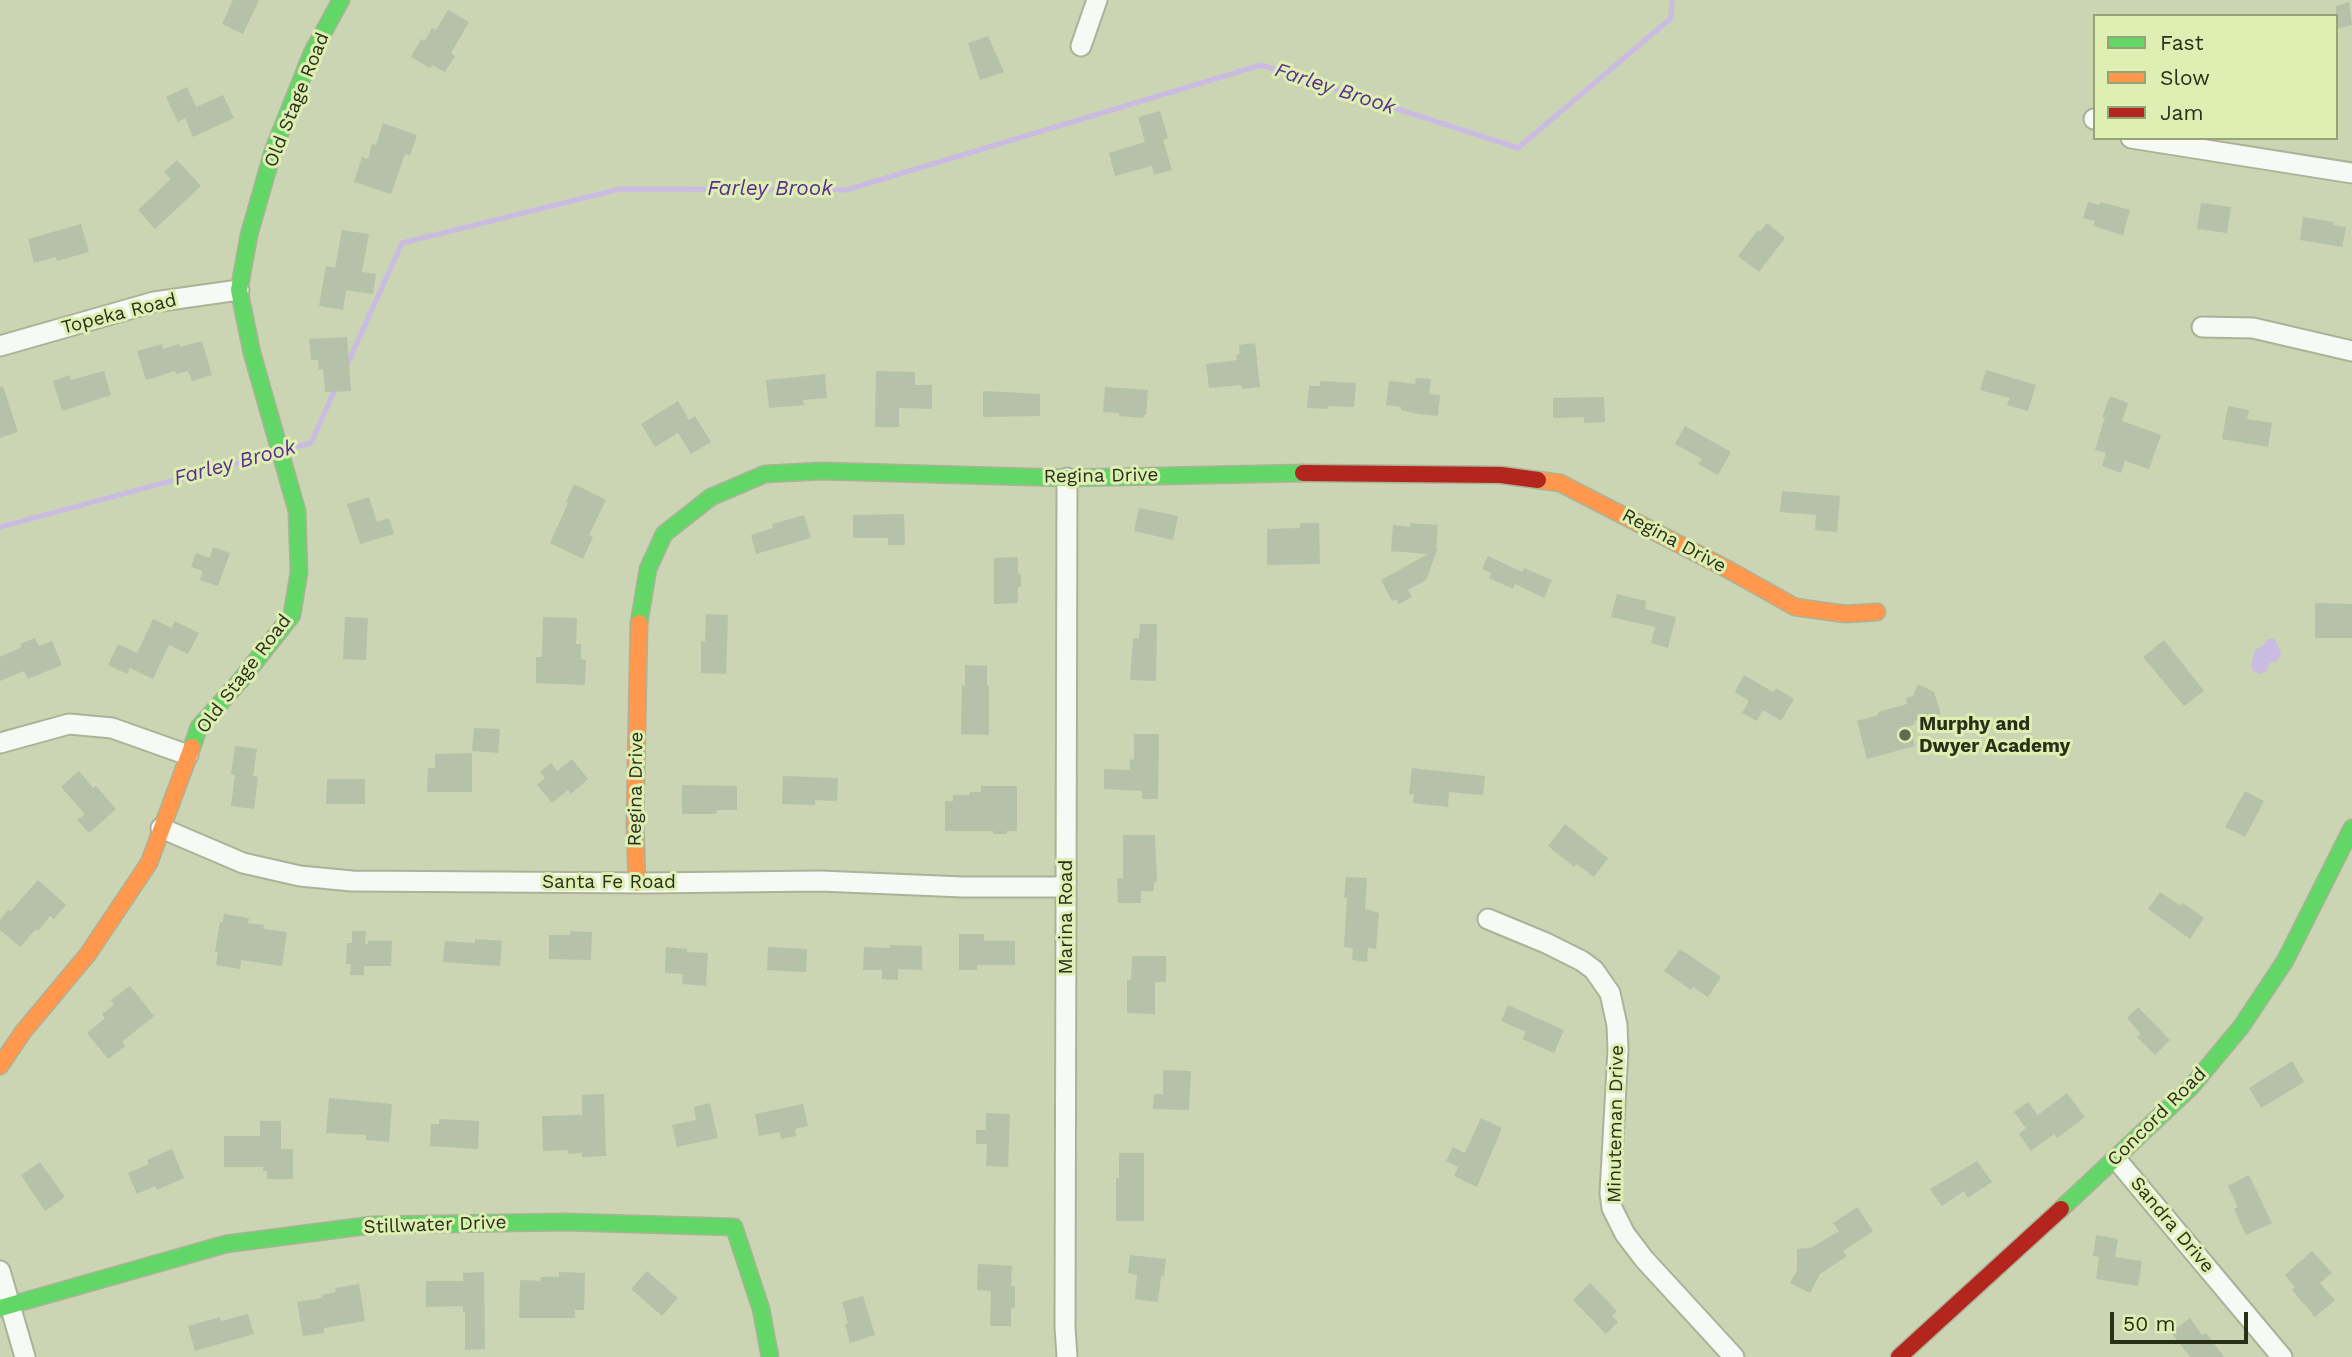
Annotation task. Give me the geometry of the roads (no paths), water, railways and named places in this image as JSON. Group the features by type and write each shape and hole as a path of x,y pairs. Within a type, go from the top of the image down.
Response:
{"street":[{"name":"Old Stage Road","path":"0,1066 23,1032 88,954 149,863 199,727 240,681 292,615 299,572 297,510 271,427 239,290 249,235 273,151 312,53 341,0"},
{"path":"1081,46 1097,0"},
{"path":"2144,140 2352,173"},
{"name":"Topeka Road","path":"0,346 154,302 239,290"},
{"path":"2202,327 2253,328 2352,351"},
{"name":"Regina Drive","path":"637,883 635,823 639,618 648,569 664,534 711,497 765,474 822,471 1066,478 1301,473 1501,475 1560,483 1795,607 1845,614 1877,612"},
{"name":"Marina Road","path":"1066,478 1067,1357"},
{"path":"0,743 69,724 113,728 188,755"},
{"name":"Santa Fe Road","path":"161,828 243,863 300,876 352,881 820,881 963,887 1066,887"},
{"name":"Concord Road","path":"1899,1357 2191,1087 2241,1027 2285,961 2352,828"},
{"name":"Minuteman Drive","path":"1488,919 1582,961 1594,970 1610,993 1617,1025 1618,1050 1610,1193 1612,1208 1625,1234 1644,1259 1734,1357"},
{"name":"Sandra Drive","path":"2116,1159 2282,1357"},
{"name":"Stillwater Drive","path":"5,1306 226,1244 372,1225 566,1222 734,1227 761,1309 770,1357"},
{"path":"0,1271 5,1306 25,1357"}],"waterway":[{"name":"Farley Brook","path":"346,367 402,243 620,189 846,190 1261,65 1518,148 1671,18 1672,0"},
{"name":"Farley Brook","path":"287,449 311,443 337,385"},
{"name":"Farley Brook","path":"0,527 271,454"}],"place":[{"name":"Murphy and Dwyer Academy","path":"1905,735"}]}
